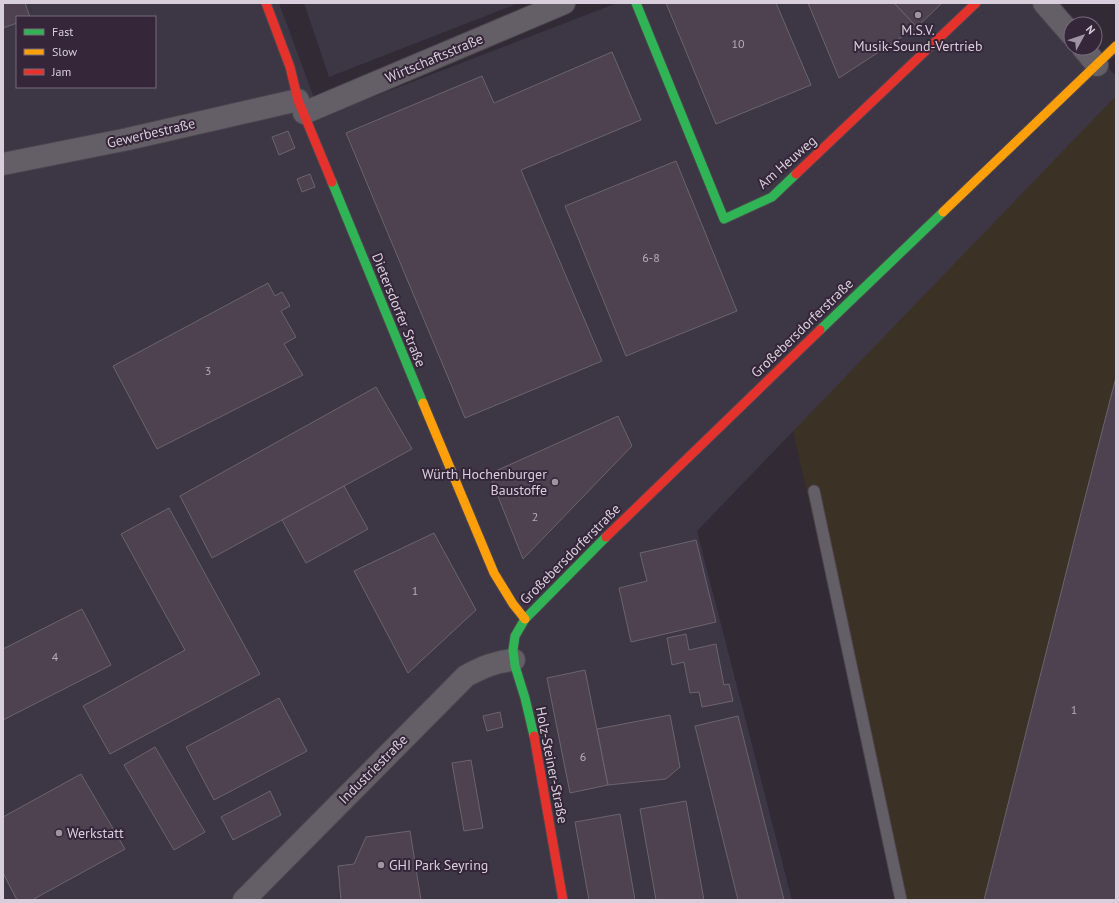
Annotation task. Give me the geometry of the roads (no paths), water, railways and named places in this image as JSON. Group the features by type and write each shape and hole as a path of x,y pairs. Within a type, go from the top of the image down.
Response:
{"street":[{"name":"Dietersdorfer Straße","path":"266,3 290,67 301,106 494,574 525,619"},
{"name":"Wirtschaftsstraße","path":"301,106 564,3"},
{"name":"Am Heuweg","path":"636,3 724,219 772,197 976,3"},
{"path":"1044,3 1063,25"},
{"name":"Großebersdorferstraße","path":"515,636 525,619 638,505 1116,46"},
{"path":"1090,56 1097,65"},
{"name":"Gewerbestraße","path":"3,164 301,106"},
{"name":"Holz-Steiner-Straße","path":"515,636 513,650 514,660 537,751 563,900"},
{"name":"Industriestraße","path":"244,900 466,676 484,666 503,660 514,660"}],"lane":[{"path":"814,490 901,900"}],"place":[{"name":"M.S.V. Musik-Sound-Vertrieb","path":"918,15"},
{"name":"Würth Hochenburger Baustoffe","path":"555,482"},
{"name":"Werkstatt","path":"59,833"},
{"name":"GHI Park Seyring","path":"381,865"}]}
